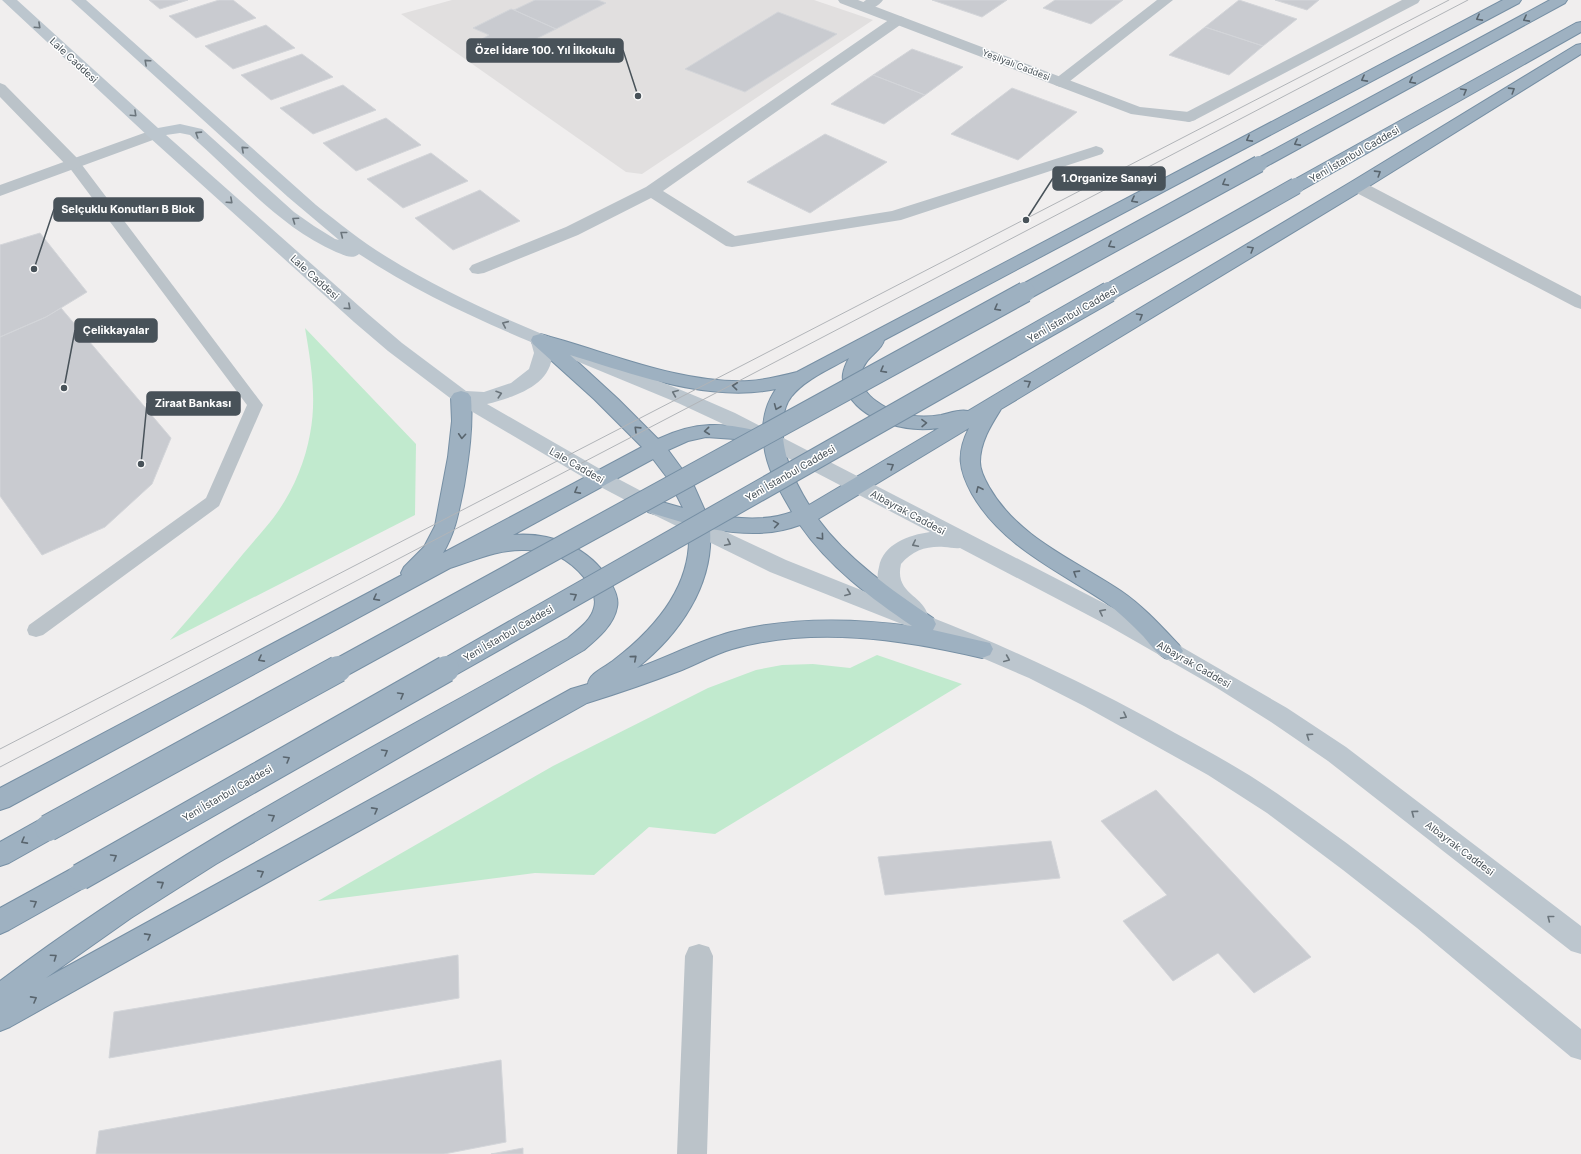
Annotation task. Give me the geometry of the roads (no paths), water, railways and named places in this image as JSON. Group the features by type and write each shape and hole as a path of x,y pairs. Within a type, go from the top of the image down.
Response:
{"highway":[{"path":"925,624 892,601 844,560 822,539 805,516 780,471 775,457 773,427 776,409 784,392 801,377 886,331 1514,0"},
{"path":"0,854 1560,0"},
{"name":"Yeni İstanbul Caddesi","path":"0,922 1296,186 1581,26"},
{"path":"698,524 745,526 768,525 788,522 805,516 858,486 1357,186 1581,48"},
{"path":"886,331 859,359 852,372 855,390 867,404 882,413 900,420 916,423 945,421 964,416 995,403"},
{"path":"540,340 668,376 708,383 743,387 772,384 801,377"},
{"path":"0,1018 579,696 620,669 649,645 669,624 684,599 694,576 698,560 698,524 688,496 676,474 656,448 587,380 540,340"},
{"path":"401,584 428,558 441,537 447,518 462,440 463,417 461,397"},
{"path":"995,403 981,422 973,443 970,462 975,480 984,498 998,517 1016,534 1114,598 1138,618 1171,650"},
{"path":"0,800 656,448 695,432 716,430 735,431 773,440"},
{"path":"0,997 66,948 191,864 576,644 596,626 606,607 604,588 590,571 573,555 550,545 525,542 503,543 480,549 445,562"},
{"path":"579,696 644,675 729,642 766,633 788,630 829,628 865,629 940,639 982,648"}],"main road":[{"name":"Lale Caddesi","path":"9,0 155,134 395,348 461,397 600,478 655,507 698,524 778,566 925,624 1044,676 1151,730 1217,768 1276,806 1352,862 1426,920 1581,1047"},
{"path":"78,0 313,210 380,261 432,290 540,340 544,353 538,372 518,387 485,398 461,397"},
{"path":"155,134 171,128 185,128 196,132 290,217 328,241 350,252 380,261"},
{"name":"Albayrak Caddesi","path":"540,340 683,396 773,440 858,486 1115,619 1171,650 1279,715 1337,754 1581,942"},
{"path":"925,624 900,596 888,579 891,561 904,549 920,541 940,538 967,542"}],"street":[{"name":"Yeşilyalı Caddesi","path":"845,0 870,4 898,20 1137,111 1189,117 1413,0"},
{"path":"1060,82 1166,0"},
{"path":"478,270 572,231 652,191 898,20"},
{"path":"0,88 74,164"},
{"path":"0,191 155,134"},
{"path":"652,191 732,242 895,216 1096,152"},
{"path":"1357,186 1581,303"},
{"path":"692,1154 699,956"}],"lane":[{"path":"36,630 213,502 254,405 74,164"}],"tram line":[{"path":"0,749 1449,0"},
{"path":"0,767 1468,0"}],"place":[{"name":"Özel İdare 100. Yıl İlkokulu","path":"638,96"},
{"name":"1.Organize Sanayi","path":"1026,220"},
{"name":"Selçuklu Konutları B Blok","path":"34,269"},
{"name":"Çelikkayalar","path":"64,388"},
{"name":"Ziraat Bankası","path":"141,464"}]}
